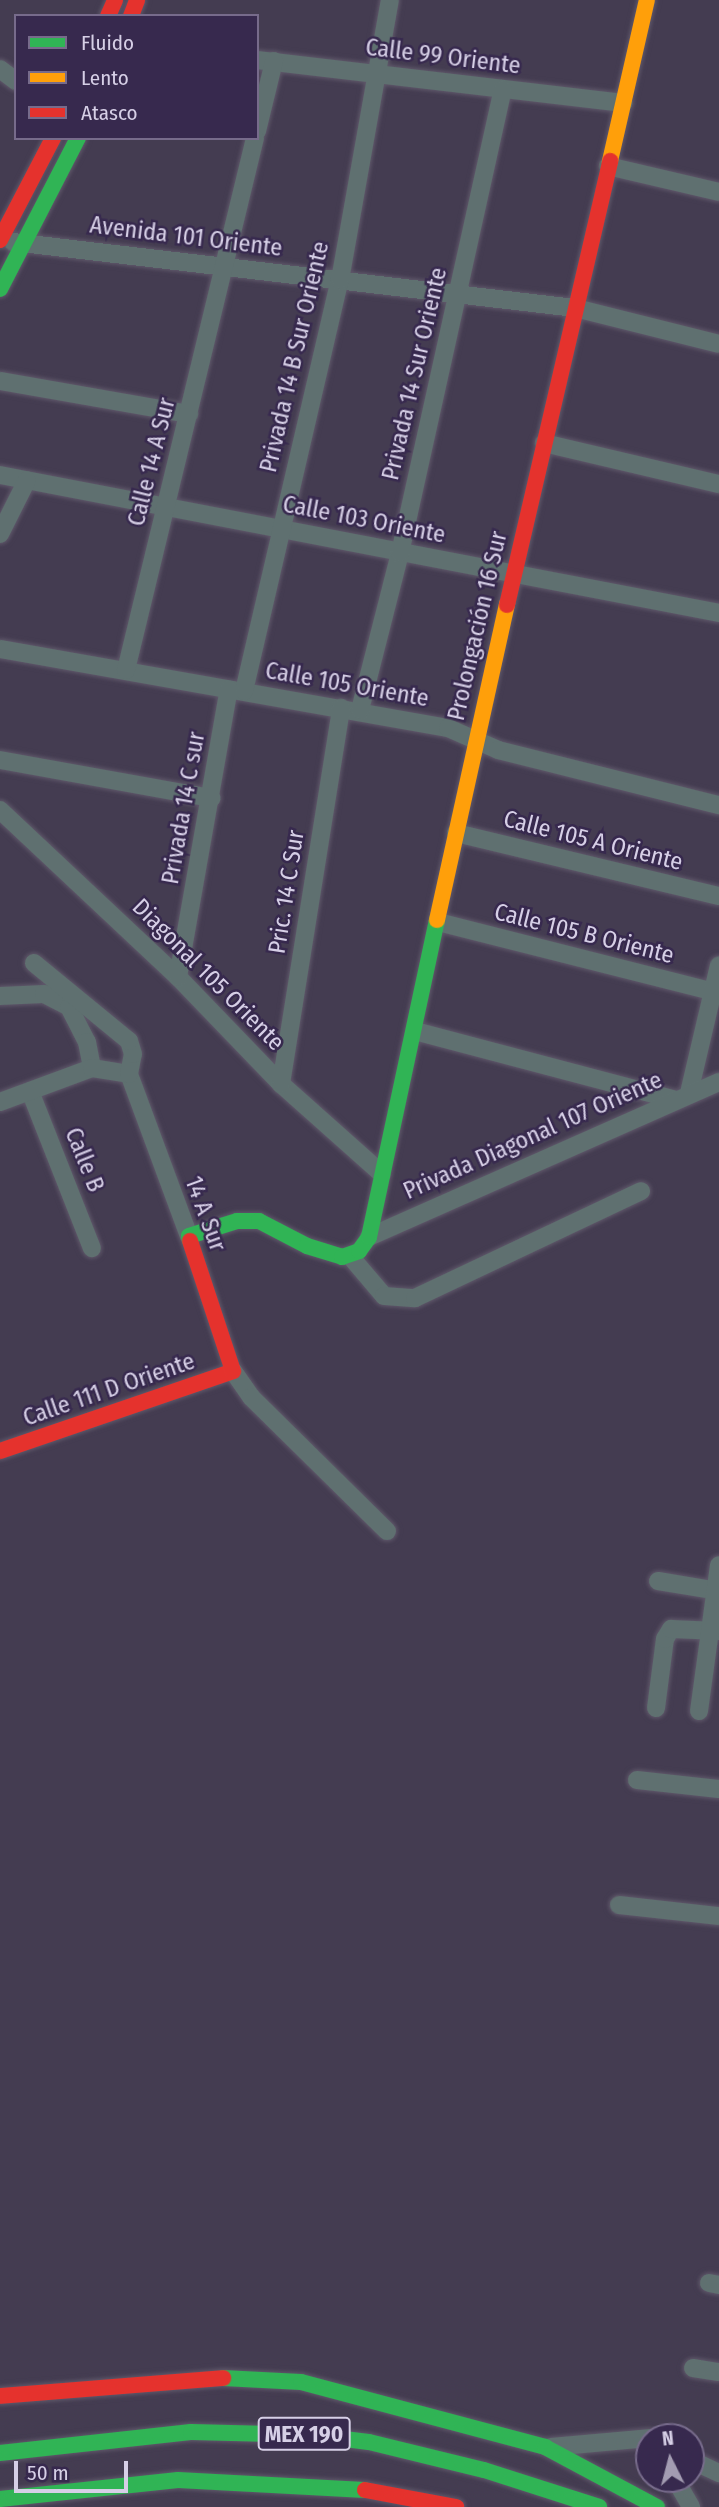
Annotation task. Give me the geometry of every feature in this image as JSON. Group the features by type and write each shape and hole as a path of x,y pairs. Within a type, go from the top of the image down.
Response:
{"main road":[{"name":"Prolongación 16 Sur","path":"369,1237 476,737 647,0"},
{"path":"0,240 52,140"},
{"path":"0,289 77,140"},
{"path":"189,1236 237,1221 259,1221 333,1256 351,1256 369,1237"},
{"name":"14 A Sur","path":"189,1236 233,1371"},
{"name":"Calle 111 D Oriente","path":"0,1451 233,1371"},
{"path":"0,2396 223,2378 301,2382 545,2447 657,2507"},
{"name":"MEX 190","path":"0,2454 191,2432 312,2435 369,2442 484,2470 599,2507"},
{"name":"MEX 190","path":"0,2498 178,2480 231,2480 379,2491 456,2507"}],"street":[{"name":"Privada 14 B Sur Oriente","path":"236,690 280,529 340,280 379,74 390,0"},
{"name":"Calle 99 Oriente","path":"266,60 623,103"},
{"path":"259,115 266,60"},
{"path":"0,69 14,80"},
{"name":"Privada 14 Sur Oriente","path":"360,710 400,553 503,89"},
{"name":"Calle 14 A Sur","path":"126,670 255,140"},
{"path":"608,166 719,192"},
{"name":"Avenida 101 Oriente","path":"0,240 575,308 719,344"},
{"path":"0,381 188,414"},
{"path":"544,443 719,484"},
{"name":"Calle 103 Oriente","path":"0,475 719,613"},
{"path":"0,534 27,480"},
{"name":"Calle 105 Oriente","path":"0,649 360,710 476,737 498,750 719,805"},
{"name":"Privada 14 C sur","path":"178,977 212,798 236,690"},
{"name":"Pric. 14 C Sur","path":"281,1084 341,708"},
{"path":"0,760 212,798"},
{"name":"Diagonal 105 Oriente","path":"0,810 178,977 281,1084 382,1174"},
{"name":"Calle 105 A Oriente","path":"456,833 719,896"},
{"name":"Calle 105 B Oriente","path":"438,922 716,993"},
{"path":"0,1102 92,1069 130,1074 133,1054 129,1041 34,963"},
{"path":"415,1031 681,1096 716,993 719,965"},
{"path":"0,996 29,993 57,999 78,1018 92,1069"},
{"name":"14 A Sur","path":"130,1074 189,1236"},
{"name":"Privada Diagonal 107 Oriente","path":"369,1237 681,1096 719,1082"},
{"name":"Calle B","path":"30,1091 92,1248"},
{"path":"351,1256 384,1296 415,1298 641,1191"},
{"path":"233,1371 251,1397 387,1531"},
{"path":"699,1712 715,1631 719,1565"},
{"path":"658,1581 718,1591"},
{"path":"656,1708 668,1633 676,1628 715,1631"},
{"path":"637,1780 719,1788"},
{"path":"619,1905 719,1916"},
{"path":"693,2368 719,2372"},
{"path":"545,2447 635,2439"}],"traffic: fast":[{"path":"0,289 77,140"},
{"path":"190,1241 189,1236 237,1221 259,1221 307,1246 342,1257 359,1251 369,1237 437,920"},
{"path":"223,2378 301,2382 545,2447 657,2507"},
{"path":"0,2453 191,2432 312,2435 369,2442 484,2470 599,2507"},
{"path":"0,2499 178,2480 365,2490"}],"traffic: slow":[{"path":"610,161 647,0"},
{"path":"437,920 507,605"}],"traffic: jam":[{"path":"109,14 115,0"},
{"path":"132,14 137,0"},
{"path":"0,240 52,140"},
{"path":"507,605 610,161"},
{"path":"0,1451 233,1371 190,1241"},
{"path":"0,2396 223,2378"},
{"path":"365,2490 456,2507"}]}
